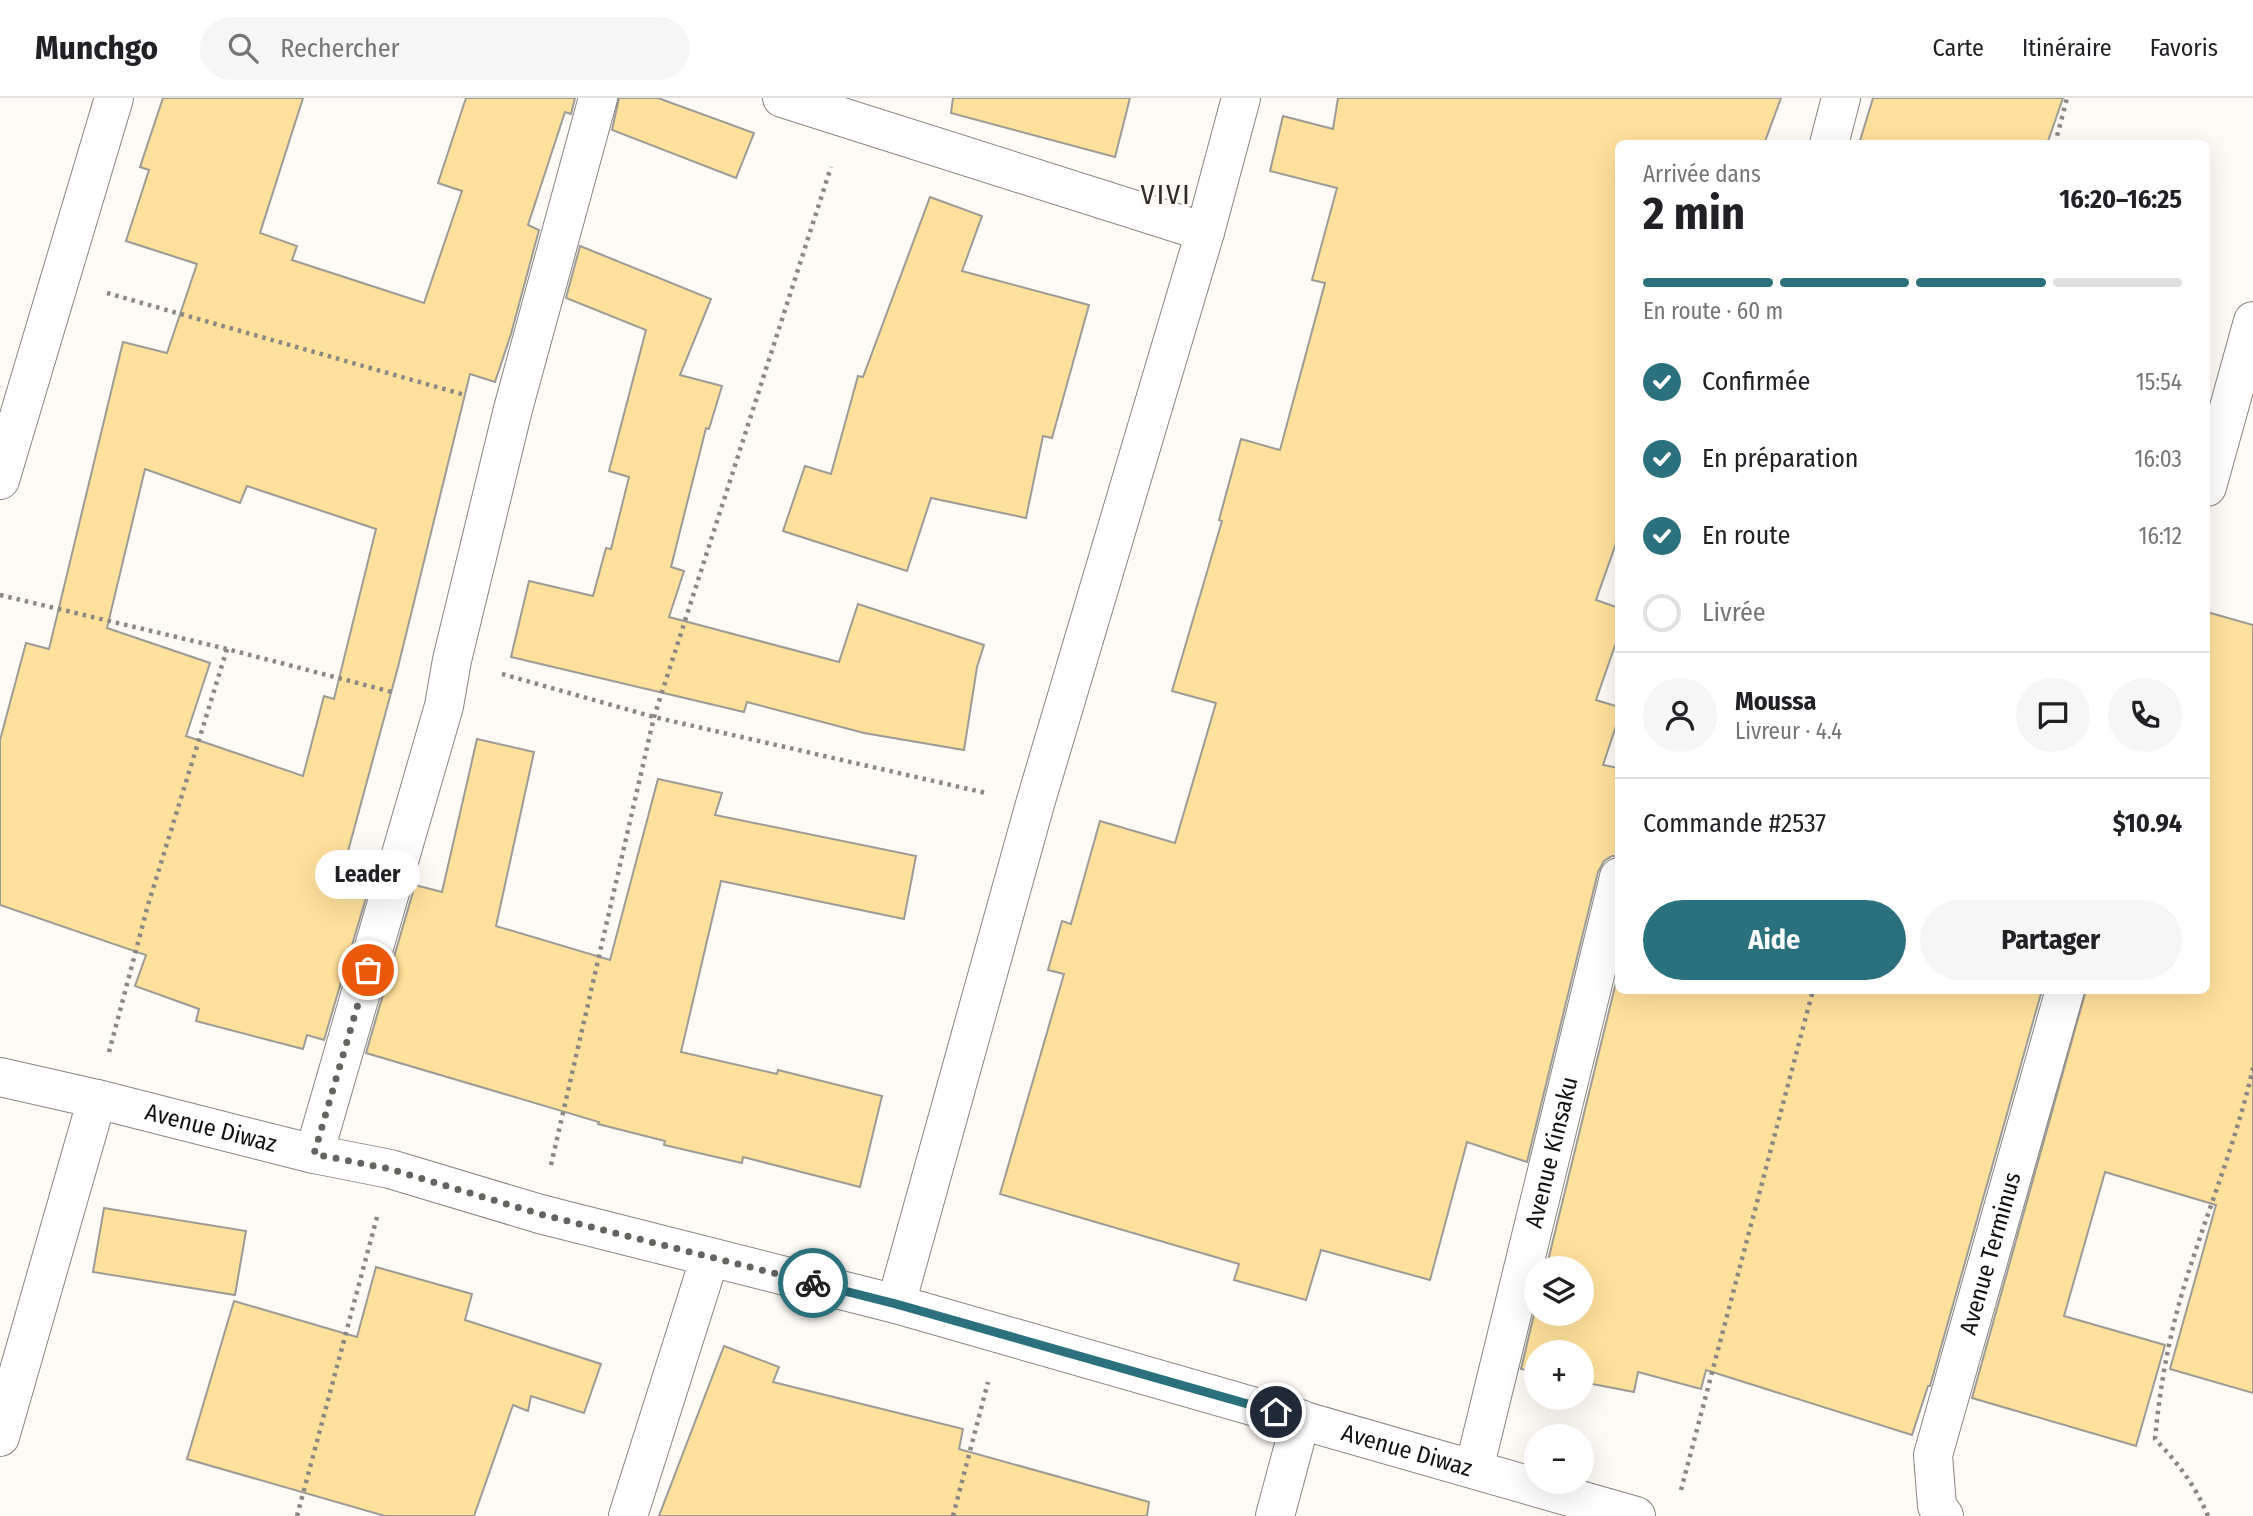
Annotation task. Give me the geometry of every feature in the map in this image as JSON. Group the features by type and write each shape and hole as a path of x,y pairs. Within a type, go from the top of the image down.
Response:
{"street":[{"path":"0,480 114,98"},
{"path":"314,1154 444,706 452,660 513,409 598,98"},
{"path":"782,98 1205,232"},
{"path":"896,1304 1035,804 1205,232 1241,98"},
{"path":"1830,140 1841,98"},
{"path":"2210,476 2253,321"},
{"name":"Avenue Kinsaku","path":"1474,1469 1615,893"},
{"name":"Avenue Terminus","path":"1944,1516 1937,1506 1933,1455 2064,994"},
{"name":"Avenue Diwaz","path":"0,1077 314,1154 390,1169 540,1214 896,1304 1636,1516"},
{"path":"0,1437 97,1099"},
{"path":"628,1516 710,1257"},
{"path":"1275,1516 1301,1419"}],"path":[{"path":"2056,140 2067,98"},
{"path":"540,1214 654,717 847,119"},
{"path":"61,280 513,409"},
{"path":"0,595 227,649 444,706"},
{"path":"97,1099 148,905 227,649"},
{"path":"452,660 654,717 1035,804"},
{"path":"1678,1503 1812,994"},
{"path":"2208,1516 2198,1491 2180,1465 2155,1439 2160,1384 2186,1280 2245,1105 2253,1068"},
{"path":"297,1516 390,1169"},
{"path":"953,1516 1001,1334"}],"building":[{"path":"163,98 303,98 260,233 297,246 292,260 424,303 462,191 438,183 466,98 575,98 571,114 565,112 528,225 539,230 495,382 470,374 398,667 344,866 373,874 324,1040 307,1035 303,1049 196,1021 199,1009 135,986 146,955 0,905 0,740 26,643 49,649 123,342 167,353 197,264 126,241 149,170 140,167","holes":["145,469 240,503 247,486 376,529 334,699 324,696 303,776 186,736 210,663 107,628"]},
{"path":"619,98 658,98 754,133 736,178 612,130"},
{"path":"953,98 1130,98 1115,157 951,113"},
{"path":"1338,98 1781,98 1765,140 1615,140 1615,546 1596,600 1615,607 1615,645 1596,700 1615,706 1615,729 1603,765 1615,767 1615,856 1604,861 1598,872 1527,1162 1467,1142 1430,1280 1321,1250 1306,1300 1234,1280 1239,1264 1000,1194 1064,974 1048,970 1062,921 1071,924 1100,821 1175,843 1216,703 1172,691 1222,521 1219,520 1241,439 1280,450 1325,283 1312,280 1337,188 1270,171 1283,116 1333,129"},
{"path":"1873,98 2063,98 2048,140 1860,140"},
{"path":"930,197 982,216 962,271 1089,305 1052,438 1043,436 1026,518 931,498 907,571 783,531 805,466 831,474 858,376 863,377"},
{"path":"580,246 711,299 680,375 722,386 709,429 706,428 671,567 684,571 669,617 839,662 858,604 984,645 977,667 964,750 864,733 747,702 744,712 511,657 529,581 593,596 606,548 611,549 629,477 609,471 646,330 566,298"},
{"path":"2210,613 2253,625 2253,1393 2170,1369 2216,1205 2105,1172 2064,1316 2165,1345 2136,1446 1972,1398 2085,994 2210,994"},
{"path":"477,739 534,752 496,926 610,960 658,779 722,793 715,815 916,856 904,919 721,881 681,1052 777,1074 778,1070 882,1096 860,1187 743,1157 742,1163 664,1145 665,1141 598,1124 599,1122 366,1053 415,885 442,892"},
{"path":"1615,986 1615,994 2041,994 1930,1386 1912,1435 1706,1370 1701,1389 1638,1372 1634,1392 1594,1384 1594,1340 1528,1340 1531,1326 1594,1326 1594,1256 1549,1256"},
{"path":"104,1208 246,1231 235,1295 93,1272"},
{"path":"376,1267 472,1294 465,1320 601,1364 584,1413 531,1396 528,1411 513,1405 474,1516 385,1516 187,1459 234,1301 357,1337"},
{"path":"724,1346 779,1367 773,1382 963,1429 959,1449 1149,1502 1147,1516 659,1516"}],"way so far":[{"path":"368,970 314,1154 390,1169 540,1214 813,1283"}],"place":[{"name":"Leader","path":"368,970"}],"district":[{"name":"VIVI","path":"1166,194"}],"route":[{"path":"813,1283 1276,1412"}]}
